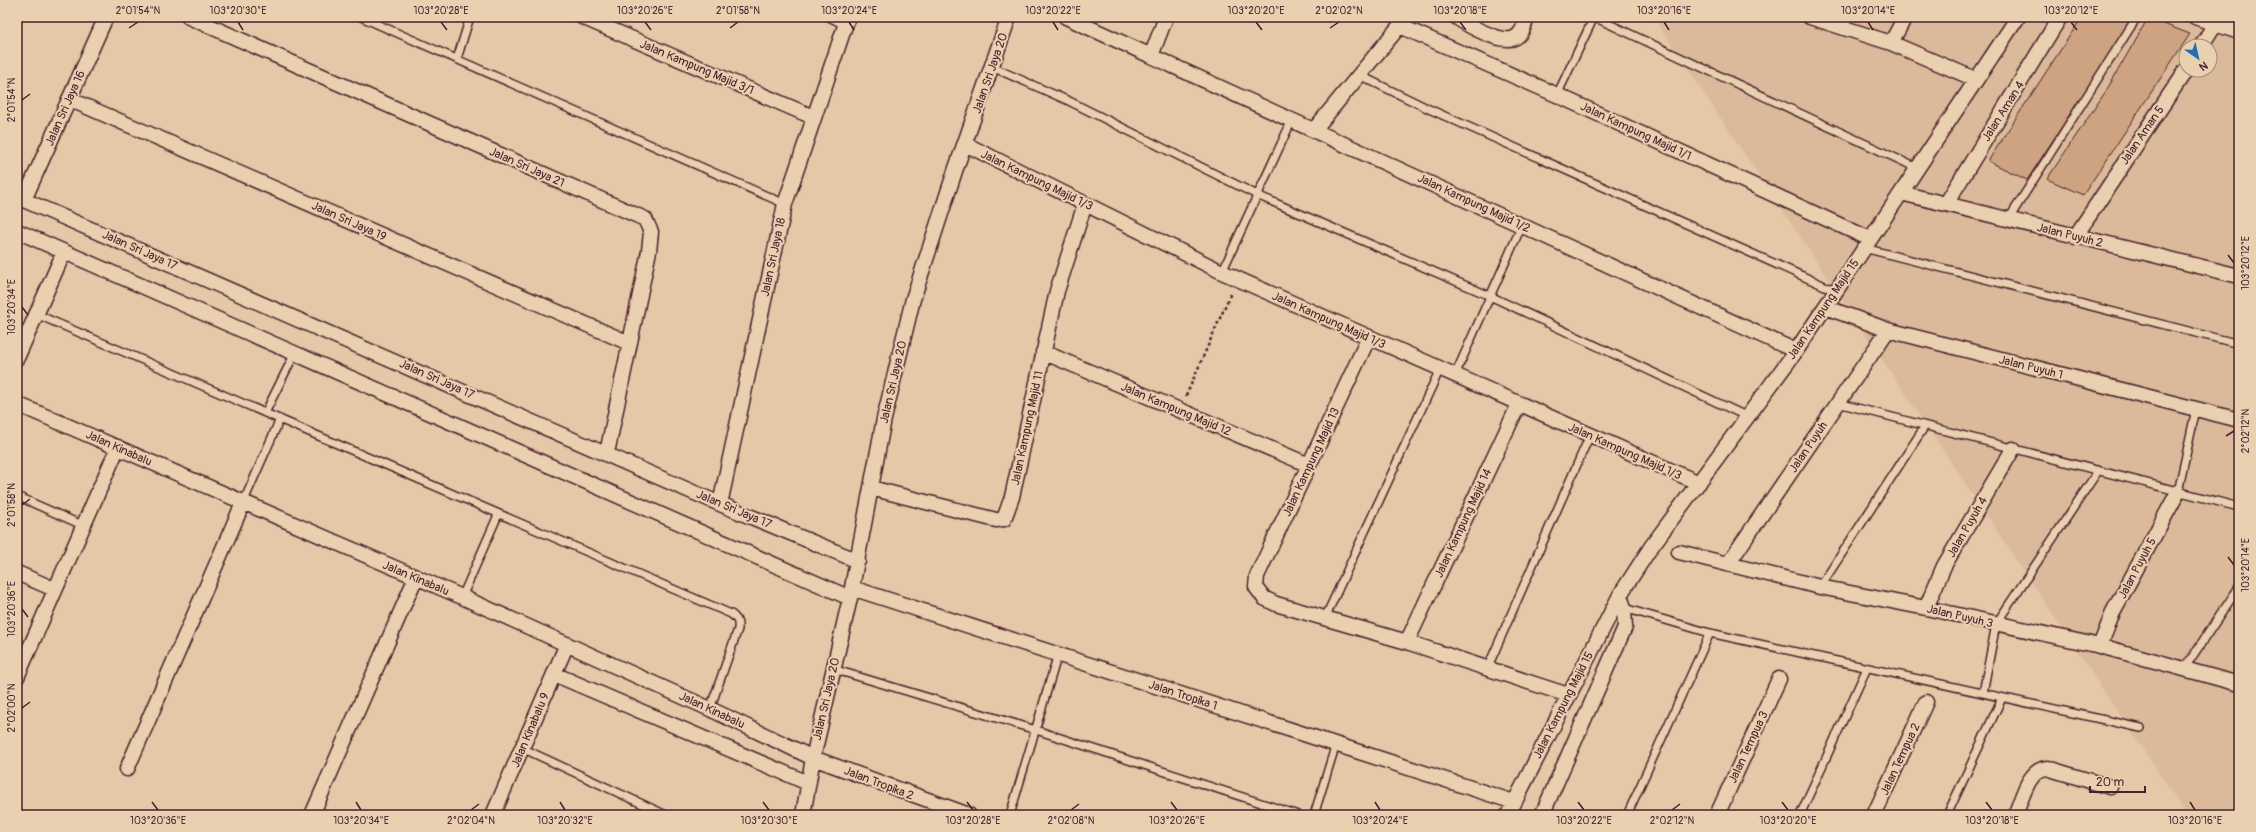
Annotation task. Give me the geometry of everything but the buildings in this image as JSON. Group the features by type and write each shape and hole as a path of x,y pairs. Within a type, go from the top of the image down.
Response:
{"street":[{"name":"Jalan Sri Jaya 16","path":"20,198 69,99 106,17"},
{"name":"Jalan Sri Jaya 21","path":"189,17 645,219 650,232 649,251 607,453"},
{"name":"Jalan Kampung Majid 3/1","path":"582,17 813,117"},
{"name":"Jalan Sri Jaya 20","path":"803,815 813,758 858,561 884,419 913,299 1009,17"},
{"name":"Jalan Kampung Majid 1/2","path":"1066,17 1084,21 1151,56 1796,351"},
{"path":"1151,56 1166,17"},
{"path":"1456,17 1487,33 1506,40 1515,38 1522,30 1527,17"},
{"path":"1810,17 1892,43 1975,79"},
{"path":"1892,43 1905,17"},
{"name":"Jalan Kampung Majid 15","path":"1508,815 1568,695 1651,547 1796,351 1975,79 2018,17"},
{"name":"Jalan Aman 4","path":"1946,204 2060,17"},
{"path":"2195,17 2239,32"},
{"name":"Jalan Sri Jaya 18","path":"720,504 785,204 813,117 847,21"},
{"path":"1314,130 1404,21"},
{"name":"Jalan Kampung Majid 1/1","path":"1404,21 1867,243"},
{"path":"2206,38 2215,24"},
{"name":"Jalan Aman 5","path":"2075,237 2098,200 2181,78"},
{"name":"Jalan Sri Jaya 19","path":"69,99 629,343"},
{"name":"Jalan Kampung Majid 1/3","path":"965,144 1237,279 1699,483"},
{"name":"Jalan Puyuh 2","path":"1900,193 2239,276"},
{"name":"Jalan Sri Jaya 17","path":"20,198 607,453 720,504 858,561"},
{"name":"Jalan Kampung Majid 11","path":"871,488 996,520 1004,519 1012,497 1057,291 1085,204"},
{"path":"17,231 295,353 851,593"},
{"path":"17,358 64,252"},
{"name":"Jalan Puyuh 1","path":"1825,307 1888,330 2239,420"},
{"name":"Jalan Puyuh","path":"1728,564 1888,330"},
{"name":"Jalan Kampung Majid 13","path":"1325,618 1276,604 1264,598 1256,588 1257,576 1369,337"},
{"name":"Jalan Kampung Majid 12","path":"1044,352 1309,465"},
{"name":"Jalan Kinabalu","path":"17,404 462,597 710,709 813,758"},
{"name":"Jalan Kampung Majid 14","path":"1407,642 1519,404"},
{"path":"17,677 82,525 118,447"},
{"name":"Jalan Puyuh 4","path":"1926,608 1944,566 2013,448"},
{"name":"Jalan Puyuh 5","path":"2100,646 2114,610 2178,492"},
{"path":"127,769 243,503"},
{"name":"Jalan Puyuh 3","path":"1679,552 1820,587 1926,608 2100,646 2239,684"},
{"path":"17,573 54,589"},
{"path":"312,815 416,577"},
{"name":"Jalan Tropika 1","path":"851,593 1058,654 1514,802"},
{"name":"Jalan Kampung Majid 15","path":"1545,814 1625,627 1622,601"},
{"path":"1325,618 1407,642 1568,695"},
{"name":"Jalan Kinabalu 9","path":"493,815 567,644"},
{"path":"554,674 808,783"},
{"name":"Jalan Tempua 3","path":"1717,815 1779,679"},
{"name":"Jalan Tempua 2","path":"1874,815 1926,702"},
{"name":"Jalan Tropika 2","path":"813,758 969,815"},
{"path":"2015,815 2034,773 2041,768 2047,768 2110,787"}],"lane":[{"path":"362,17 785,204"},
{"path":"457,59 470,17"},
{"path":"828,17 847,21"},
{"path":"1557,95 1594,17 1917,168"},
{"path":"2008,220 2137,17"},
{"path":"992,67 1069,101 1257,195 1490,296 1748,417"},
{"path":"1359,75 1437,112 1836,291"},
{"path":"1222,272 1292,120"},
{"path":"1455,375 1522,225"},
{"path":"1867,243 2239,344"},
{"path":"36,314 736,617 739,623 738,629 710,709"},
{"path":"265,413 295,353"},
{"path":"1325,618 1440,369"},
{"path":"1838,403 2239,507"},
{"path":"2178,492 2196,408"},
{"path":"243,503 280,419"},
{"path":"1820,587 1925,426"},
{"path":"1487,669 1590,435"},
{"path":"1983,693 1996,624 2098,471"},
{"path":"17,496 82,525"},
{"path":"462,597 498,514"},
{"path":"2184,670 2239,587"},
{"path":"1622,601 1710,633 2141,728"},
{"path":"1626,815 1710,633"},
{"path":"1010,815 1058,654"},
{"path":"1800,815 1867,668"},
{"path":"833,669 1036,730 1298,815"},
{"path":"1947,815 2002,698"},
{"path":"1314,815 1336,744"},
{"path":"522,748 666,815"}],"path":[{"path":"1180,410 1237,279"}],"shaded area":[{"path":"1653,17 2239,17 2239,815 2187,815"}]}
